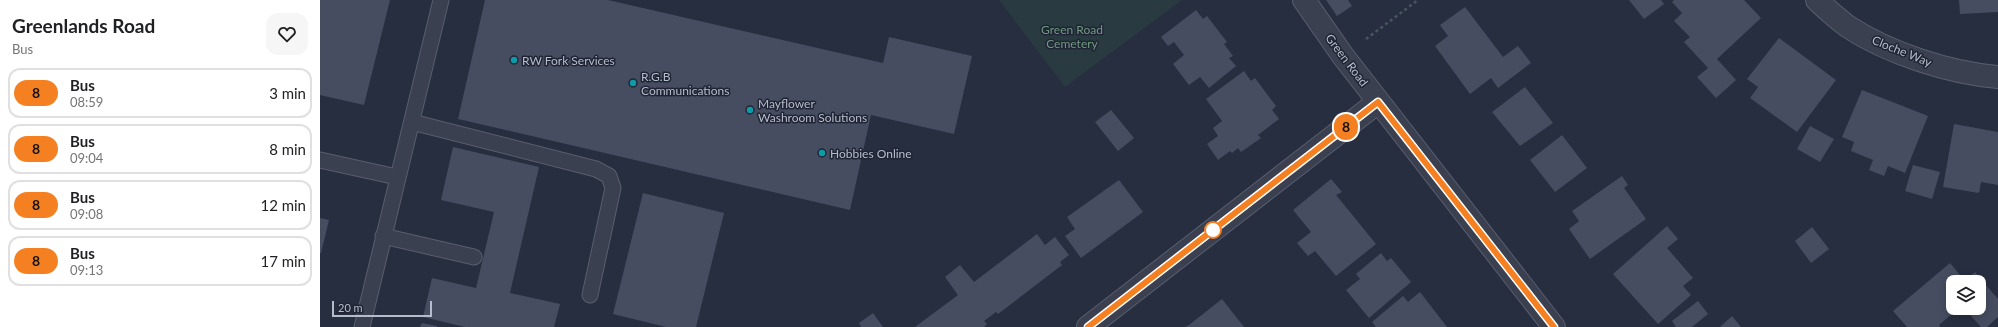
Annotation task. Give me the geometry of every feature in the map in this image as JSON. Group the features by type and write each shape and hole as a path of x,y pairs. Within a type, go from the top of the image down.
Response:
{"street":[{"name":"Green Road","path":"1304,0 1343,56 1378,102 1554,327"},
{"name":"Cloche Way","path":"1816,0 1847,26 1882,45 1958,71 1998,77"},
{"path":"1088,327 1378,102"}],"lane":[{"path":"362,327 397,177 412,122 441,0"},
{"path":"412,122 596,168 609,176 613,188 590,295"},
{"path":"320,160 397,177"},
{"path":"383,236 474,257"}],"path":[{"path":"1343,56 1418,0"}],"green space":[{"name":"Green Road Cemetery","path":"999,0 1182,0 1065,87"}],"building":[{"path":"320,0 390,0 364,105 320,95"},
{"path":"485,0 608,0 883,63 889,37 972,56 954,134 871,115 850,210 458,119"},
{"path":"1326,0 1348,0 1352,6 1337,16"},
{"path":"1629,0 1661,0 1664,4 1644,19"},
{"path":"1674,0 1744,0 1761,18 1717,59 1736,80 1716,98 1697,77 1708,68 1684,42 1690,37 1674,21 1682,13 1672,2"},
{"path":"1959,0 1998,0 1998,12 1960,14"},
{"path":"1465,7 1503,57 1518,46 1531,63 1498,88 1491,78 1470,94 1435,46 1448,36 1440,25"},
{"path":"1196,10 1203,19 1207,16 1227,42 1224,44 1233,56 1229,58 1236,66 1209,88 1200,77 1189,85 1173,64 1184,55 1174,42 1168,46 1161,37"},
{"path":"1779,38 1836,80 1797,132 1750,98 1758,87 1747,79"},
{"path":"1244,71 1251,81 1255,78 1276,106 1272,110 1279,119 1258,135 1261,138 1241,152 1238,148 1232,153 1230,151 1218,160 1207,144 1218,136 1213,128 1222,121 1206,99"},
{"path":"1525,87 1553,123 1520,146 1492,112"},
{"path":"1862,90 1928,116 1905,173 1888,166 1884,176 1869,170 1873,160 1851,151 1854,142 1842,137"},
{"path":"1111,110 1134,138 1118,151 1095,122"},
{"path":"1954,124 1998,132 1998,185 1981,182 1979,193 1943,187"},
{"path":"1810,126 1834,139 1820,162 1797,149"},
{"path":"1562,135 1587,168 1555,192 1530,160"},
{"path":"453,147 539,167 510,293 560,304 554,327 465,327 423,317 432,278 476,288 494,212 441,200"},
{"path":"1913,165 1940,172 1932,199 1905,191"},
{"path":"1622,176 1628,185 1624,188 1646,219 1590,259 1569,229 1579,221 1572,211"},
{"path":"1331,179 1342,192 1336,195 1376,244 1336,276 1315,251 1308,256 1297,243 1311,232 1293,210"},
{"path":"1119,180 1143,212 1081,258 1065,236 1075,229 1067,217"},
{"path":"643,193 724,213 696,327 666,327 613,314"},
{"path":"320,218 329,220 321,253 320,253"},
{"path":"1667,226 1678,239 1667,248 1693,278 1683,286 1691,295 1658,324 1613,274"},
{"path":"1812,227 1829,249 1811,263 1795,241"},
{"path":"1037,234 1045,245 1055,237 1069,255 1060,262 1062,265 998,314 996,312 984,321 987,324 984,327 915,327 958,295 945,277 960,265 974,282"},
{"path":"1381,253 1387,261 1391,258 1411,282 1369,318 1346,290 1360,279 1356,274"},
{"path":"1950,263 1960,275 1946,275 1946,315 1951,315 1939,325 1940,327 1907,327 1893,311"},
{"path":"1986,285 1998,299 1998,317 1987,327 1981,327 1970,315 1986,315"},
{"path":"1420,292 1447,327 1376,327 1372,322 1403,296 1408,302"},
{"path":"1222,299 1244,327 1185,327 1189,325"},
{"path":"1698,301 1708,314 1692,327 1676,327 1672,321"},
{"path":"873,313 883,327 861,327 859,323"},
{"path":"1732,316 1741,327 1720,327"},
{"path":"422,323 437,326 437,327 420,327"}],"bus line":[{"name":"8","path":"1088,327 1378,102 1554,327"}],"place":[{"name":"RW Fork Services","path":"514,60"},
{"name":"R.G.B Communications","path":"633,83"},
{"name":"Mayflower Washroom Solutions","path":"750,110"},
{"name":"Hobbies Online","path":"822,153"}]}
